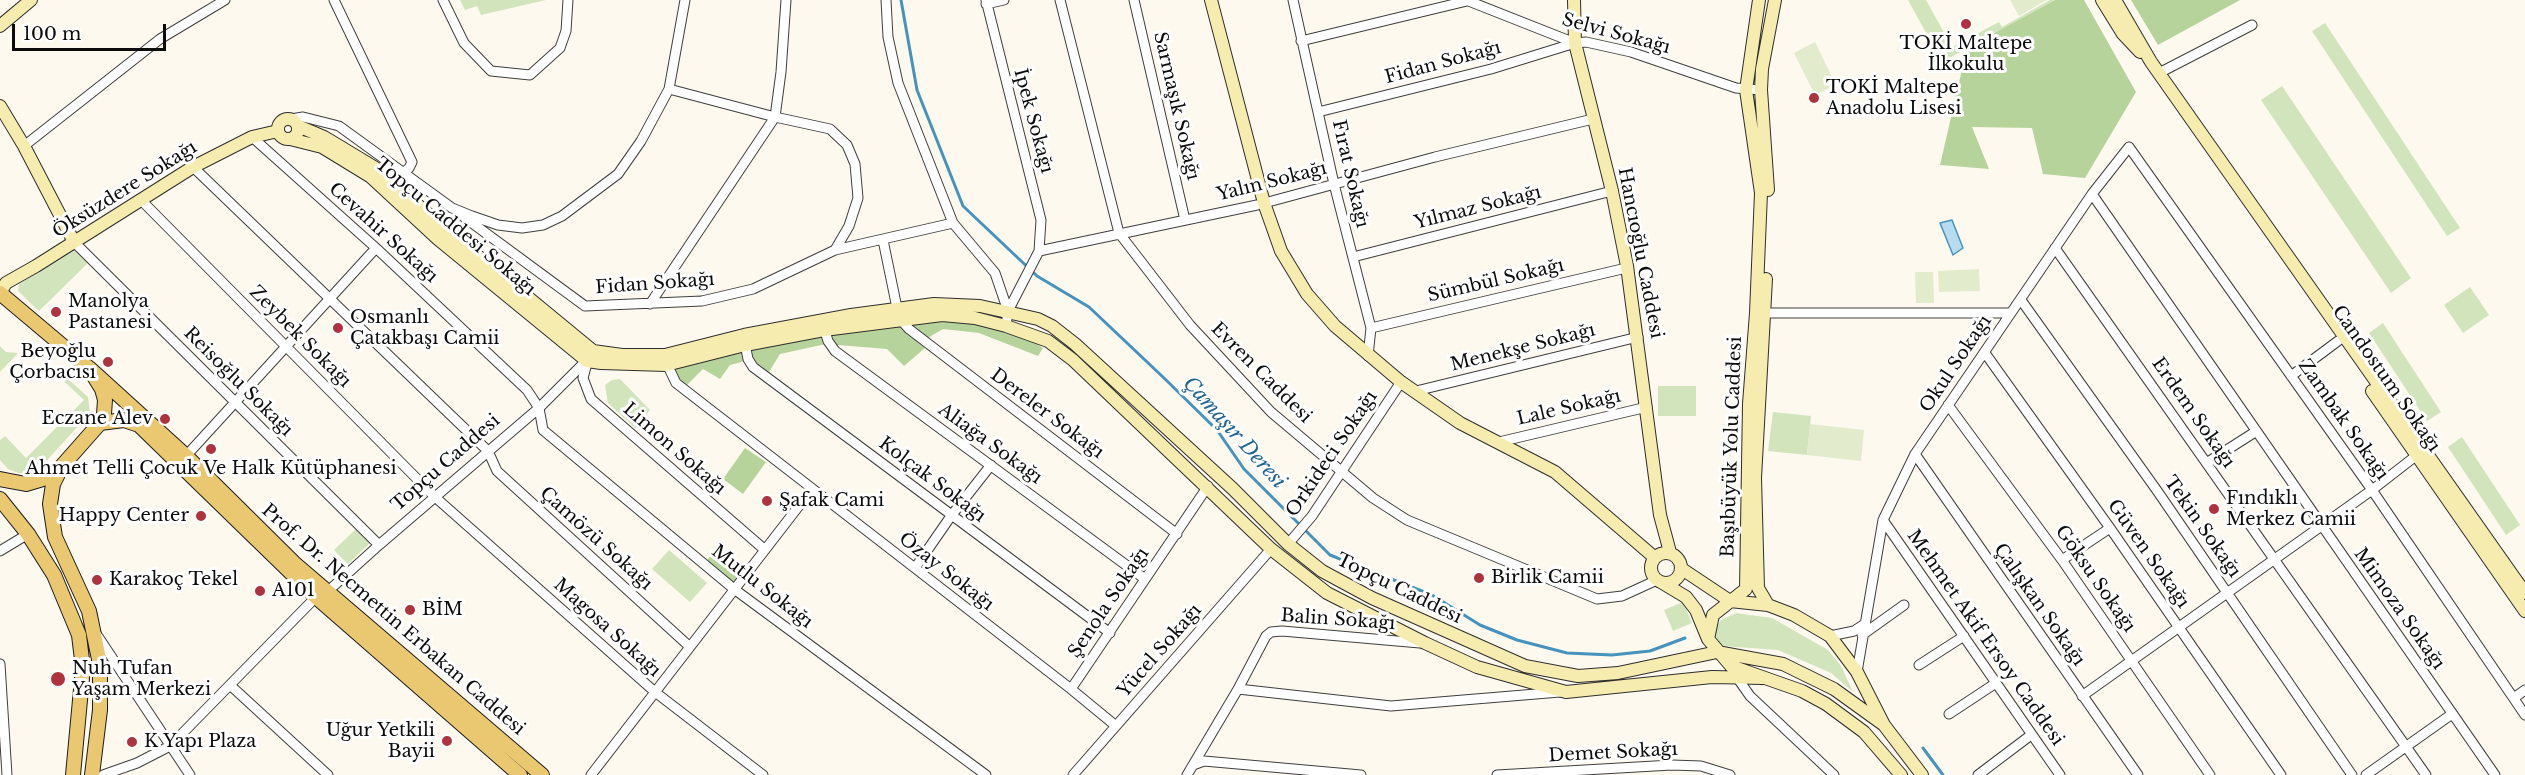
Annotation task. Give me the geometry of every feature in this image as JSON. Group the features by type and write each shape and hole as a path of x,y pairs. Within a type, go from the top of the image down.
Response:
{"main road":[{"name":"Prof. Dr. Necmettin Erbakan Caddesi","path":"0,293 126,400 186,456 294,563 322,595 542,775"},
{"path":"0,479 26,484 46,478 62,466 100,423 104,414 105,400 102,389 88,368"},
{"name":"Prof. Dr. Necmettin Erbakan Caddesi","path":"100,423 124,420 139,425 520,775"},
{"path":"62,466 53,484 50,504 55,537 83,597 94,631 101,683 92,775"},
{"path":"0,499 28,534 54,575 79,635 83,668 73,775"}],"street":[{"path":"0,26 31,0"},
{"path":"24,146 160,39 225,0"},
{"path":"294,123 303,117 339,126 404,172 410,168 412,162 334,0"},
{"path":"443,0 464,43 491,71 530,75 560,48 566,31 568,0"},
{"path":"452,208 498,225 522,228 543,225 562,216 618,174 641,141 669,89 685,0"},
{"path":"650,304 775,117 782,72 786,0"},
{"path":"886,0 888,38 898,83 953,223 996,273 1008,311"},
{"path":"986,2 1004,0"},
{"name":"Evren Caddesi","path":"1060,0 1119,233 1190,325 1271,412 1373,498 1407,520 1597,599 1622,596 1659,581"},
{"name":"Sarmaşık Sokağı","path":"1134,0 1185,220"},
{"path":"1211,0 1264,203 1281,251 1307,294 1335,326 1401,382 1460,423 1555,472 1658,558 1679,559 1682,569 1730,601 1768,605 1794,615 1830,636 1857,672 1884,725 1922,775"},
{"name":"Fırat Sokağı","path":"1293,0 1334,184 1371,328 1368,356"},
{"path":"1301,41 1467,0"},
{"name":"Selvi Sokağı","path":"1467,0 1575,43 1586,42 1630,52 1746,90 1761,90"},
{"name":"Hancıoğlu Caddesi","path":"1574,0 1575,43 1612,191 1638,337 1660,515 1658,558"},
{"name":"Başıbüyük Yolu Caddesi","path":"1759,0 1746,90 1761,193 1755,478 1758,588 1768,605"},
{"name":"Başıbüyük Yolu Caddesi","path":"1708,639 1713,615 1746,590 1749,404 1760,314 1768,194 1761,90 1762,69 1774,0"},
{"path":"2102,0 2123,34 2151,62"},
{"path":"2115,0 2151,62 2525,594"},
{"name":"İpek Sokağı","path":"986,2 1041,220 1039,251"},
{"path":"2159,73 2252,25"},
{"name":"Fidan Sokağı","path":"1318,112 1491,69 1575,43"},
{"path":"669,89 830,129 847,146 855,164 858,198 849,226 835,250"},
{"path":"0,106 24,146 74,242"},
{"name":"Yalın Sokağı","path":"1039,251 1264,203 1435,157 1593,119"},
{"path":"294,123 298,133 290,140 281,136 278,131 281,122 294,123 324,137 376,168 590,356"},
{"name":"Öksüzdere Sokağı","path":"0,293 6,283 194,167 252,137 278,131"},
{"name":"Cevahir Sokağı","path":"252,137 376,248 527,390 539,408"},
{"name":"Topçu Caddesi Sokağı","path":"290,140 322,147 371,177 438,238 590,356"},
{"name":"Okul Sokağı","path":"1857,672 1883,520 1915,454 2092,194 2129,147"},
{"name":"Zambak Sokağı","path":"2129,147 2372,490 2525,715"},
{"name":"Candostum Sokağı","path":"2223,165 2234,191 2525,611"},
{"name":"Çamözü Sokağı","path":"194,167 488,451 497,471 690,647"},
{"name":"Fidan Sokağı","path":"404,172 585,306 702,301 753,290 835,250 953,223"},
{"name":"Yılmaz Sokağı","path":"1353,257 1612,191"},
{"name":"Mimoza Sokağı","path":"2092,194 2495,775"},
{"name":"Zeybek Sokağı","path":"141,200 435,497"},
{"path":"883,240 898,313"},
{"name":"Reisoğlu Sokağı","path":"74,242 379,545"},
{"path":"186,456 376,248"},
{"name":"Erdem Sokağı","path":"2055,248 2208,462 2426,775"},
{"path":"1006,326 1008,311 1039,251"},
{"name":"Sümbül Sokağı","path":"1371,328 1627,266"},
{"name":"Tekin Sokağı","path":"2021,300 2227,592 2352,775"},
{"name":"Topçu Caddesi","path":"103,775 137,763 170,746 322,595 539,408 590,356 601,363 665,360 744,340 898,313 934,304 980,306 1008,311 1038,319 1052,326 1075,344 1322,571 1372,598 1525,666 1578,676 1618,673 1717,652 1784,664 1834,689 1884,725"},
{"name":"Topçu Caddesi","path":"898,313 975,318 1006,326 1048,342 1072,360 1208,486 1271,549 1327,593 1477,667 1566,692 1736,676 1762,678"},
{"name":"Dereler Sokağı","path":"898,313 909,329 1177,534"},
{"path":"1760,314 2010,313"},
{"name":"Aliağa Sokağı","path":"823,325 828,341 835,351 1145,579"},
{"name":"Menekşe Sokağı","path":"1416,391 1638,337"},
{"name":"Kolçak Sokağı","path":"744,340 753,367 1110,633"},
{"path":"2291,376 2338,341"},
{"name":"Güven Sokağı","path":"1985,353 2110,528 2281,775"},
{"name":"Limon Sokağı","path":"590,356 583,378 591,399 765,550"},
{"name":"Özay Sokağı","path":"665,360 676,383 1071,689"},
{"name":"Orkideci Sokağı","path":"1291,541 1312,516 1401,382"},
{"name":"Göksu Sokağı","path":"1948,405 2062,560 2210,775"},
{"name":"Lale Sokağı","path":"1499,442 1647,407"},
{"name":"Mutlu Sokağı","path":"539,408 543,430 735,589 986,775"},
{"path":"2208,462 2255,432"},
{"name":"Çalışkan Sokağı","path":"1915,454 2138,775"},
{"path":"2082,696 2372,490 2417,455"},
{"path":"915,568 951,516 991,465"},
{"name":"Şenola Sokağı","path":"1071,689 1208,486"},
{"path":"591,775 812,489"},
{"name":"Magosa Sokağı","path":"435,497 655,692 763,775"},
{"name":"Mehmet Akif Ersoy Caddesi","path":"1883,520 2060,775"},
{"path":"2062,560 2110,528"},
{"path":"0,550 28,534"},
{"name":"Yücel Sokağı","path":"1073,775 1271,549"},
{"path":"1658,558 1659,581"},
{"path":"1659,581 1674,581 1682,569"},
{"path":"1659,581 1686,597 1696,610 1708,639 1731,666 1802,691 1826,704 1864,732 1899,774"},
{"path":"1830,636 1863,630 1904,605"},
{"path":"94,631 190,775"},
{"name":"Balin Sokağı","path":"1187,775 1238,689 1266,636 1275,631 1425,643"},
{"path":"1919,665 1964,636"},
{"path":"0,664 8,775"},
{"path":"1736,676 1750,696 1834,775"},
{"path":"1949,714 1996,683"},
{"path":"230,685 328,775"},
{"path":"1071,689 1116,726"},
{"path":"1238,689 1391,706 1566,692"},
{"path":"2514,698 2525,690"},
{"path":"2366,775 2452,714"},
{"path":"1978,775 2031,735"},
{"path":"1193,765 1203,761 1361,775"},
{"name":"Demet Sokağı","path":"1497,775 1671,765 1701,766 1730,775"}],"green space":[{"path":"460,0 546,0 481,15 477,6 465,10"},
{"path":"1908,0 1926,0 1952,47 1999,22 2002,27 2050,0 2055,0 1942,62"},
{"path":"2010,0 2047,0 2019,16"},
{"path":"2055,0 2084,0 2136,92 2085,178 2043,174 2032,128 1972,127 1989,169 1940,165 1967,48"},
{"path":"2131,0 2240,0 2158,45"},
{"path":"2325,23 2460,228 2447,236 2312,31"},
{"path":"1815,42 1836,85 1815,95 1794,53"},
{"path":"2282,86 2411,278 2391,293 2261,100"},
{"path":"74,250 88,263 39,311 18,291 19,284"},
{"path":"1979,269 1980,291 1939,292 1938,271"},
{"path":"1915,272 1933,272 1934,303 1916,303"},
{"path":"2470,287 2489,315 2463,333 2444,305"},
{"path":"941,320 987,325 1025,337 1043,348 1038,356 979,333 943,329 919,343 925,348 904,366 887,349 826,344 780,354 769,372 752,359 730,365 720,379 703,369 687,385 678,380 671,368 742,349 831,333"},
{"path":"2383,323 2441,412 2427,421 2369,333"},
{"path":"0,346 6,352 18,353 0,372"},
{"path":"57,369 88,397 90,413 40,468 28,474 8,469 0,460 0,440 5,436 26,458 84,400 53,371"},
{"path":"620,379 650,410 635,428 608,403 605,385 612,380"},
{"path":"1658,386 1696,386 1696,416 1658,416"},
{"path":"1773,412 1811,416 1807,455 1768,451"},
{"path":"1810,424 1864,430 1861,461 1807,455"},
{"path":"2462,437 2520,525 2506,535 2448,447"},
{"path":"745,448 766,462 743,494 723,479"},
{"path":"357,528 371,542 348,564 334,550"},
{"path":"717,548 744,571 733,584 706,561"},
{"path":"669,550 707,583 690,602 652,569"},
{"path":"1683,602 1692,623 1673,631 1664,610"},
{"path":"1736,613 1772,618 1828,650 1841,666 1853,692 1831,673 1778,650 1723,646 1715,641 1715,630 1721,620"}],"water":[{"path":"1952,220 1963,248 1953,255 1940,223"}],"waterway":[{"name":"Çamaşır Deresi","path":"901,0 917,90 963,206 1037,276 1089,307 1164,378 1217,430 1244,469 1330,555 1432,595 1480,625 1517,640 1567,653 1612,655 1650,651 1685,638"},
{"name":"Çamaşır Deresi","path":"1923,748 1943,775"}],"place":[{"name":"TOKİ Maltepe İlkokulu","path":"1966,24"},
{"name":"TOKİ Maltepe Anadolu Lisesi","path":"1814,98"},
{"name":"Manolya Pastanesi","path":"56,312"},
{"name":"Osmanlı Çatakbaşı Camii","path":"338,328"},
{"name":"Beyoğlu Çorbacısı","path":"108,362"},
{"name":"Eczane Alev","path":"165,419"},
{"name":"Ahmet Telli Çocuk Ve Halk Kütüphanesi","path":"211,449"},
{"name":"Şafak Cami","path":"767,501"},
{"name":"Fındıklı Merkez Camii","path":"2214,509"},
{"name":"Happy Center","path":"201,516"},
{"name":"Birlik Camii","path":"1479,578"},
{"name":"Karakoç Tekel","path":"97,580"},
{"name":"A101","path":"260,591"},
{"name":"BİM","path":"410,610"},
{"name":"Nuh Tufan Yaşam Merkezi","path":"58,679"},
{"name":"Uğur Yetkili Bayii","path":"447,741"},
{"name":"K Yapı Plaza","path":"132,742"}]}
